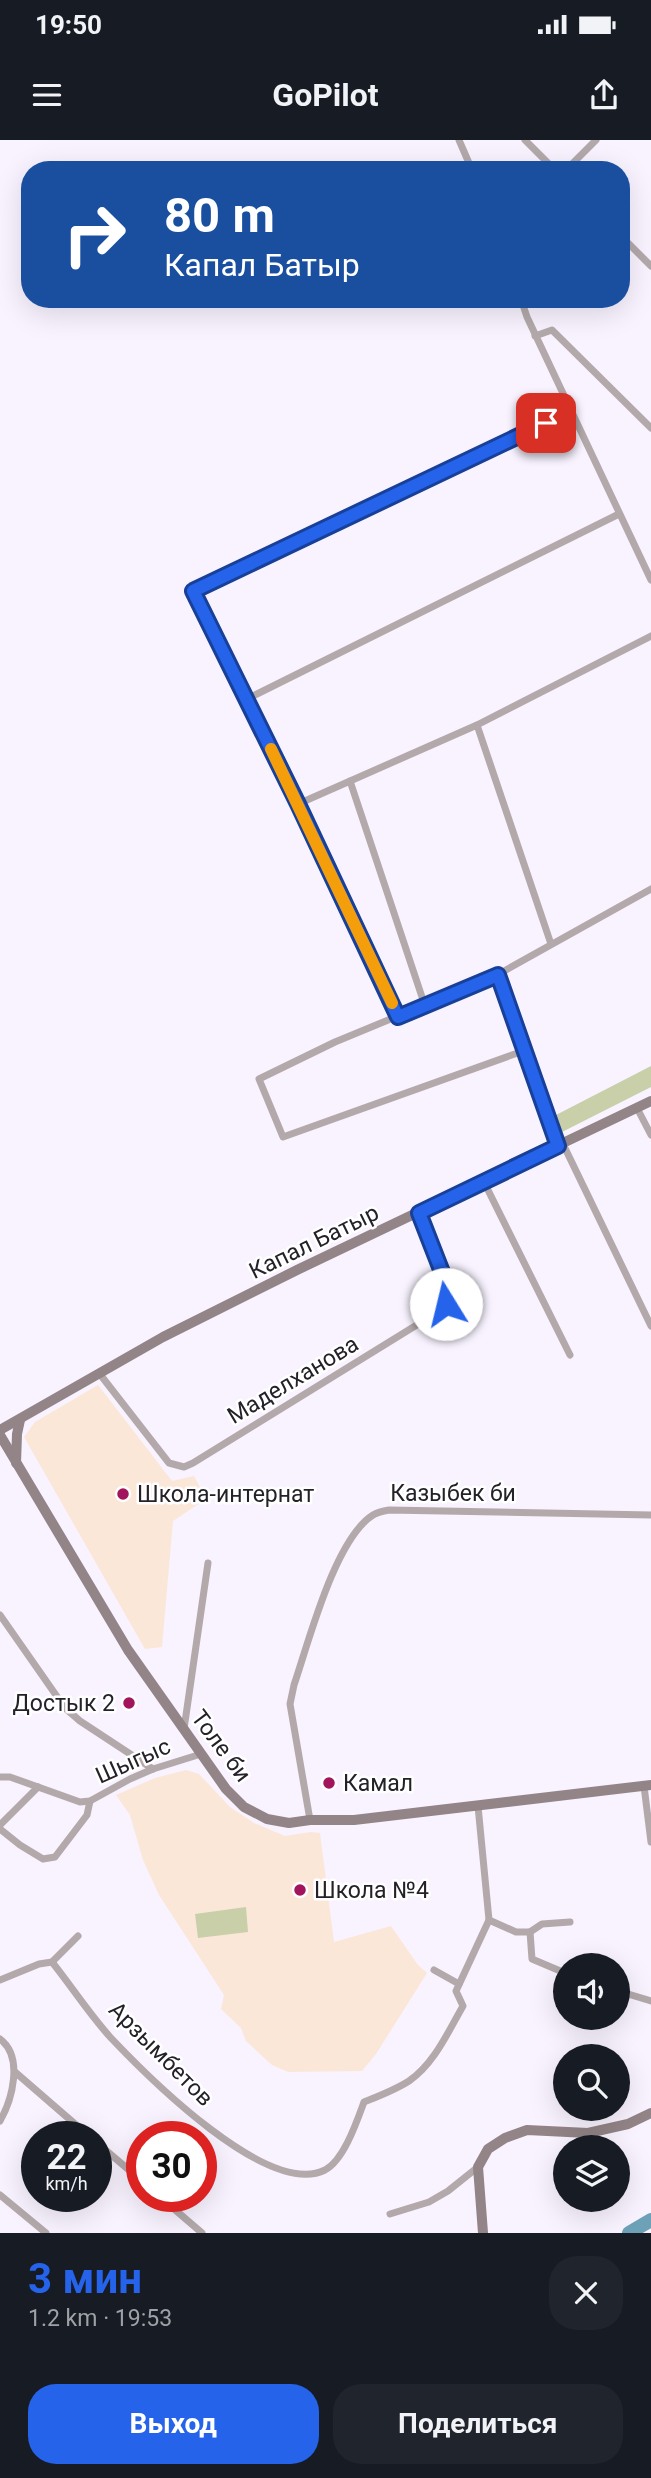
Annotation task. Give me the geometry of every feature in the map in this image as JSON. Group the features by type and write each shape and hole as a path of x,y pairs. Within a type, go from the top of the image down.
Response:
{"main road":[{"name":"Капал Батыр","path":"0,1433 99,1373 224,1307 651,1101"},
{"path":"16,1463 20,1420"},
{"name":"Толе би","path":"0,1433 110,1620 226,1789 244,1807 267,1819 289,1823 354,1820 648,1786"},
{"path":"0,1451 16,1463"},
{"path":"483,2233 478,2167 488,2149 505,2138 527,2130 588,2133 628,2124 651,2113"}],"street":[{"path":"459,140 468,161"},
{"path":"525,140 546,161"},
{"path":"575,161 596,140"},
{"path":"630,245 651,266"},
{"path":"525,308 651,580"},
{"path":"536,336 552,330 651,428"},
{"path":"398,1017 298,804 193,591 571,411"},
{"path":"247,699 619,514"},
{"path":"298,804 477,725 651,636"},
{"path":"477,725 551,944"},
{"path":"350,781 425,1006"},
{"path":"523,1051 283,1136 260,1079 335,1042 498,975 651,890"},
{"path":"498,975 523,1051 560,1145 651,1326"},
{"path":"637,1108 651,1136"},
{"path":"484,1182 570,1355"},
{"name":"Маделханова","path":"99,1373 169,1463 184,1467 442,1310 449,1295 447,1285 419,1213"},
{"name":"Казыбек би","path":"310,1820 290,1704 335,1563 363,1523 375,1513 388,1510 651,1516"},
{"path":"184,1729 208,1563"},
{"path":"0,1615 65,1707 80,1721 153,1769"},
{"name":"Шыгыс","path":"0,1777 10,1777 80,1802 90,1801 153,1769 201,1754"},
{"path":"648,1786 651,1842"},
{"path":"38,1787 0,1827 20,1845 43,1859 55,1857 87,1815 90,1801"},
{"path":"478,1807 489,1920 516,1932 530,1932 542,1924 570,1922"},
{"name":"Арзымбетов","path":"52,1962 109,2036 162,2088 203,2123 254,2160 287,2172 311,2175 327,2169 338,2158 364,2102 410,2081 443,2042 463,2006 456,1991 489,1920"},
{"path":"530,1932 532,1959 553,1968"},
{"path":"0,1980 39,1964 52,1962 78,1936"},
{"path":"435,1969 459,1984"},
{"path":"630,1995 651,2001"},
{"path":"0,2039 9,2050 15,2071 8,2107 0,2121"},
{"path":"15,2071 72,2121"},
{"path":"112,2156 126,2167"},
{"path":"390,2214 429,2202 478,2167"},
{"path":"0,2195 46,2233"},
{"path":"178,2212 202,2233"}],"shaded area":[{"path":"98,1385 172,1481 194,1476 206,1499 173,1521 162,1647 145,1649 24,1437 35,1422"},
{"path":"186,1770 199,1774 230,1807 254,1823 285,1836 320,1833 334,1942 391,1926 418,1965 427,1973 376,2054 362,2071 288,2072 272,2065 246,2041 241,2028 221,2009 224,1995 159,1895 143,1860 130,1815 116,1795 155,1778"}],"green space":[{"path":"651,1066 651,1087 562,1132 556,1115"},
{"path":"246,1907 248,1932 198,1938 195,1914"}],"waterway":[{"path":"629,2233 651,2220"}],"slow traffic":[{"path":"271,749 392,1003"}],"place":[{"name":"Школа-интернат","path":"123,1494"},
{"name":"Достык 2","path":"129,1703"},
{"name":"Камал","path":"329,1783"},
{"name":"Школа №4","path":"300,1890"}],"route":[{"path":"446,1304 449,1295 447,1285 419,1213 558,1146 498,975 398,1017 298,804 193,591 546,423"}]}
